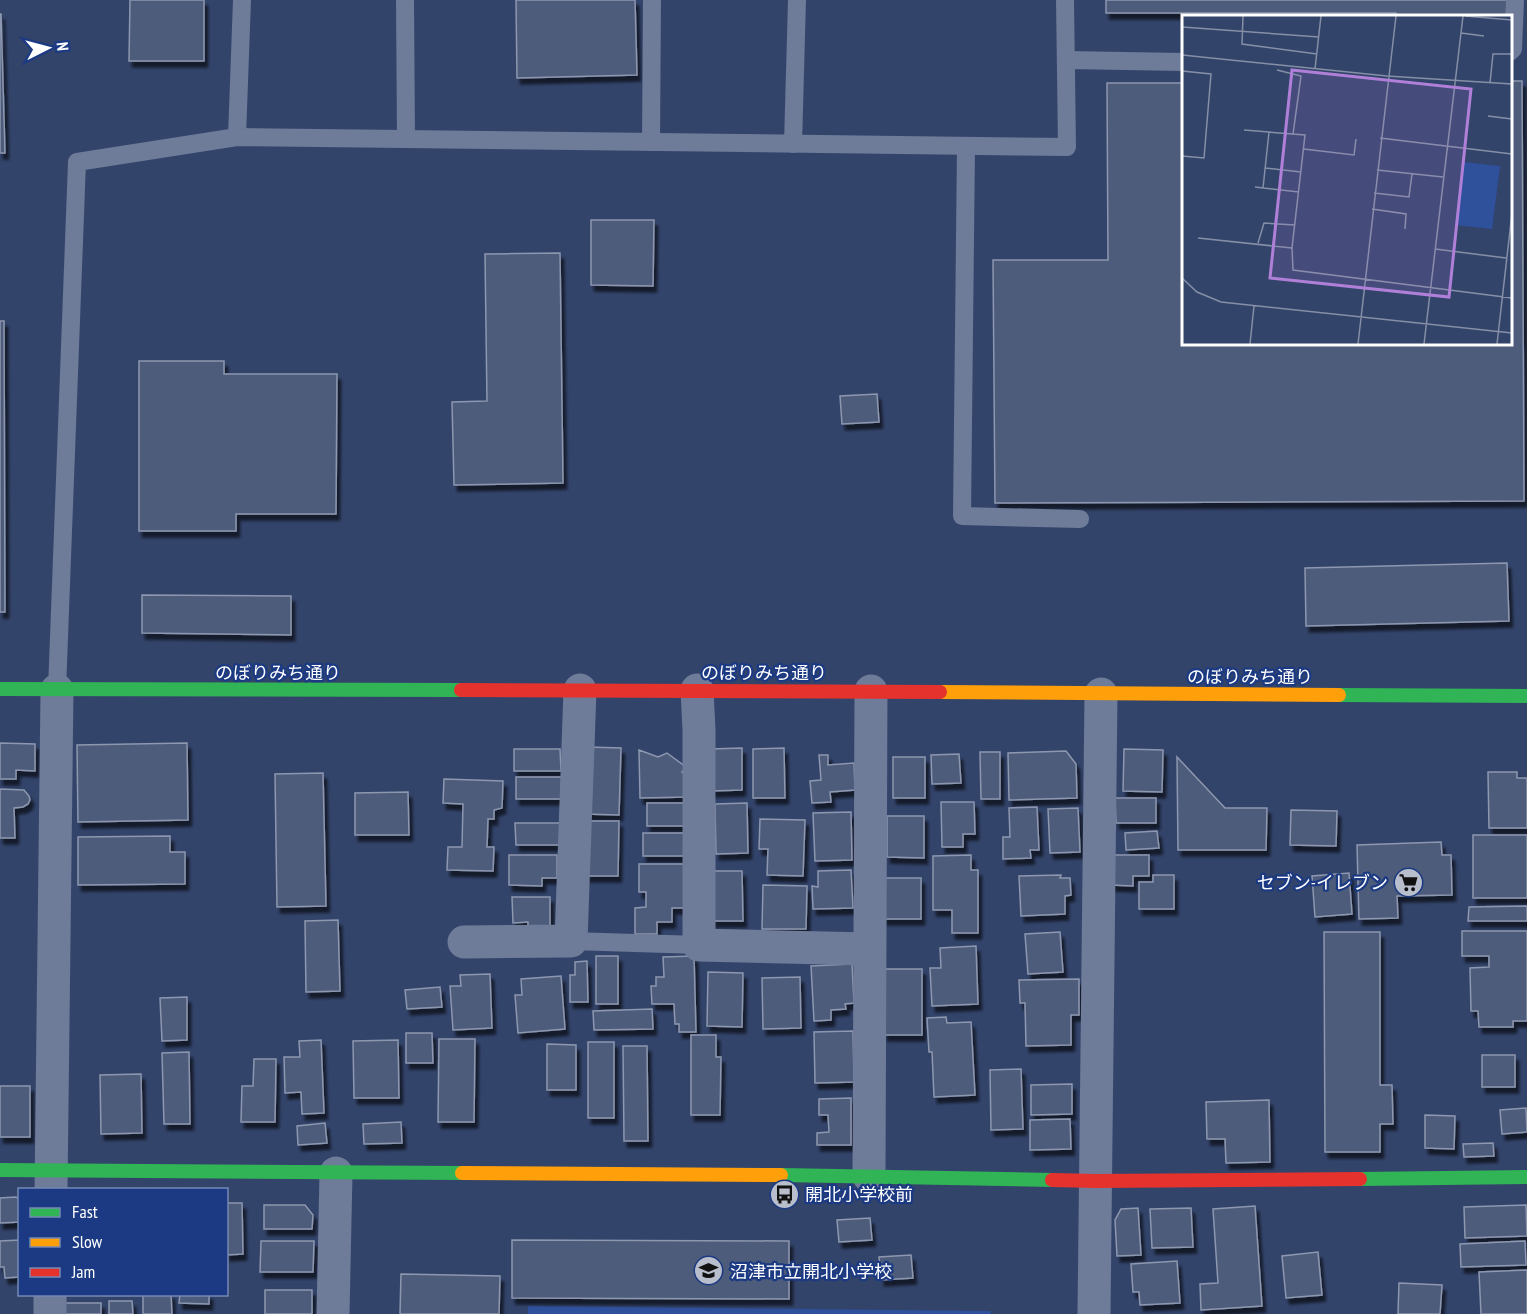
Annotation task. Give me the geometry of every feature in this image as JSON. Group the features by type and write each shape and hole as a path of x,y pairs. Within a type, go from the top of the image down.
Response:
{"street":[{"name":"のぼりみち通り","path":"0,689 697,690 1527,696"},
{"path":"51,1180 57,690"},
{"path":"465,942 571,941 580,690"},
{"path":"697,690 699,945 869,949"},
{"path":"868,1176 871,691"},
{"path":"1094,1314 1101,694"},
{"path":"0,1170 51,1180 336,1173 868,1176 1095,1181 1527,1176"},
{"path":"333,1314 336,1173"},
{"path":"50,1296 50,1314"}],"lane":[{"path":"237,137 242,0"},
{"path":"405,0 406,139"},
{"path":"651,142 652,0"},
{"path":"793,144 797,0"},
{"path":"57,690 77,162 237,137 1067,147 1065,0"},
{"path":"1512,50 1515,0"},
{"path":"1066,60 1182,62"},
{"path":"966,146 962,516 1080,519"},
{"path":"571,941 699,945"}],"shaded area":[{"path":"528,1306 991,1311 991,1314 528,1314"}],"building":[{"path":"130,0 204,0 204,61 129,61"},
{"path":"516,0 635,0 637,75 517,78"},
{"path":"1106,0 1507,0 1507,15 1106,13"},
{"path":"1,14 5,153 0,153"},
{"path":"1512,81 1522,81 1524,501 995,503 993,260 1108,260 1107,83 1182,83 1182,345 1512,345"},
{"path":"591,220 654,220 653,286 591,285"},
{"path":"560,253 563,483 454,485 452,402 487,401 485,254"},
{"path":"0,321 4,321 5,612 0,612"},
{"path":"139,361 224,361 224,374 337,374 336,514 236,514 236,531 139,531"},
{"path":"877,394 879,422 842,424 840,396"},
{"path":"1507,563 1509,621 1306,626 1305,568"},
{"path":"142,595 291,596 291,635 142,633"},
{"path":"0,743 35,744 35,771 16,770 16,779 0,779"},
{"path":"187,743 188,820 78,822 77,745"},
{"path":"587,747 621,748 619,815 585,814"},
{"path":"742,748 742,790 710,791 710,749"},
{"path":"784,748 785,798 753,798 753,749"},
{"path":"514,749 560,749 561,771 514,771"},
{"path":"1124,749 1163,750 1162,792 1123,791"},
{"path":"639,750 658,757 667,753 686,767 682,772 687,775 688,797 640,798"},
{"path":"1066,751 1076,764 1077,798 1009,800 1008,753"},
{"path":"980,752 1000,752 1000,799 981,799"},
{"path":"959,754 961,783 932,784 931,755"},
{"path":"819,755 828,755 828,765 854,763 855,790 830,792 831,802 812,803 810,781 821,780"},
{"path":"893,757 925,757 925,798 893,798"},
{"path":"1177,757 1225,808 1267,808 1266,850 1178,850"},
{"path":"1488,772 1517,772 1517,778 1527,778 1527,828 1489,828"},
{"path":"323,773 326,906 277,907 275,774"},
{"path":"516,777 562,777 562,799 516,799"},
{"path":"444,779 503,781 502,808 494,810 494,819 488,819 487,847 494,847 493,871 447,870 448,847 462,847 463,804 443,803"},
{"path":"0,789 24,790 29,796 28,804 14,808 15,838 0,838"},
{"path":"408,792 409,835 355,835 355,793"},
{"path":"1115,798 1156,798 1156,823 1116,823"},
{"path":"941,802 974,802 975,834 963,834 963,847 942,847"},
{"path":"647,803 688,803 688,826 647,826"},
{"path":"747,803 748,853 716,854 715,804"},
{"path":"1037,807 1039,850 1030,850 1031,858 1003,859 1003,837 1010,837 1009,808"},
{"path":"1078,808 1080,852 1050,853 1048,809"},
{"path":"1291,810 1337,811 1336,846 1290,845"},
{"path":"851,812 852,860 815,861 813,813"},
{"path":"887,816 924,816 924,858 887,857"},
{"path":"760,819 805,820 803,876 767,875 768,849 759,849"},
{"path":"587,821 619,821 618,876 586,876"},
{"path":"515,823 562,823 562,845 516,845"},
{"path":"1157,831 1159,848 1126,850 1125,833"},
{"path":"643,833 684,833 684,856 643,856"},
{"path":"1473,835 1527,835 1527,898 1473,898"},
{"path":"170,836 170,852 185,852 185,884 78,885 78,837"},
{"path":"1441,842 1442,855 1451,855 1452,895 1397,896 1398,918 1359,919 1357,845"},
{"path":"509,855 557,855 557,878 542,878 542,886 509,885"},
{"path":"971,855 971,870 978,870 978,933 952,933 952,910 933,910 933,856"},
{"path":"1111,855 1149,855 1149,876 1133,876 1133,886 1111,885"},
{"path":"639,864 690,864 690,908 672,908 672,922 657,922 657,934 635,934 635,908 646,907 646,892 639,892"},
{"path":"851,870 853,908 813,909 812,886 818,887 818,871"},
{"path":"711,871 742,871 743,921 712,921"},
{"path":"1349,873 1352,914 1315,917 1312,876"},
{"path":"1061,875 1060,878 1070,878 1071,895 1065,896 1065,914 1021,916 1019,876"},
{"path":"1153,875 1174,875 1174,909 1139,909 1139,882 1153,882"},
{"path":"883,878 921,878 921,919 883,919"},
{"path":"763,885 807,886 806,929 762,929"},
{"path":"512,897 550,897 550,928 528,929 528,922 513,923"},
{"path":"1527,906 1527,921 1468,921 1469,907"},
{"path":"338,920 340,991 306,992 305,921"},
{"path":"1462,931 1527,931 1527,1021 1513,1021 1513,1027 1479,1027 1478,1011 1471,1011 1470,968 1489,967 1489,956 1462,956"},
{"path":"1060,932 1063,972 1028,974 1025,934"},
{"path":"1324,932 1380,932 1380,1085 1392,1085 1393,1124 1380,1124 1380,1152 1325,1152"},
{"path":"976,946 978,1004 932,1006 930,968 941,968 940,948"},
{"path":"596,956 618,956 618,1004 596,1004"},
{"path":"694,956 696,1032 679,1032 679,1024 675,1024 674,1004 652,1004 651,986 656,986 656,977 664,977 663,957"},
{"path":"587,961 588,1002 570,1002 570,975 575,975 575,962"},
{"path":"852,964 854,1003 845,1004 846,1009 831,1010 831,1020 814,1021 811,966"},
{"path":"883,969 922,969 922,1035 884,1035"},
{"path":"708,972 743,973 742,1027 707,1026"},
{"path":"490,974 492,1028 453,1030 450,986 461,986 460,975"},
{"path":"561,976 565,1029 518,1033 515,995 522,995 521,979"},
{"path":"800,977 801,1028 763,1029 762,978"},
{"path":"1079,979 1079,1015 1071,1015 1071,1045 1026,1046 1025,1003 1020,1003 1019,980"},
{"path":"440,987 442,1007 407,1009 405,990"},
{"path":"187,997 187,1040 162,1041 160,998"},
{"path":"652,1009 653,1029 594,1030 593,1011"},
{"path":"946,1017 947,1023 971,1022 975,1095 934,1097 932,1052 929,1052 927,1018"},
{"path":"853,1031 854,1082 815,1083 814,1032"},
{"path":"406,1033 432,1033 433,1063 406,1063"},
{"path":"691,1035 716,1035 716,1057 721,1057 720,1115 691,1115"},
{"path":"439,1039 475,1039 474,1122 438,1122"},
{"path":"321,1040 324,1113 302,1114 301,1092 285,1093 284,1057 300,1057 299,1041"},
{"path":"398,1040 399,1098 354,1098 353,1041"},
{"path":"588,1042 614,1042 614,1118 588,1118"},
{"path":"547,1044 576,1045 576,1090 547,1090"},
{"path":"623,1046 647,1046 648,1141 624,1141"},
{"path":"189,1052 190,1124 164,1124 162,1053"},
{"path":"1482,1055 1515,1055 1515,1087 1482,1087"},
{"path":"254,1059 276,1059 275,1122 241,1122 242,1086 253,1086"},
{"path":"1021,1069 1023,1129 991,1130 990,1070"},
{"path":"141,1074 142,1133 101,1134 100,1075"},
{"path":"1072,1084 1072,1114 1031,1115 1031,1085"},
{"path":"0,1086 30,1086 30,1137 0,1137"},
{"path":"851,1098 851,1145 817,1145 817,1133 829,1132 828,1115 819,1115 819,1099"},
{"path":"1269,1100 1270,1162 1226,1163 1225,1139 1207,1139 1206,1102"},
{"path":"1526,1108 1527,1132 1502,1134 1500,1110"},
{"path":"1425,1115 1455,1116 1454,1149 1425,1148"},
{"path":"1070,1119 1071,1149 1030,1150 1030,1120"},
{"path":"401,1122 402,1143 364,1144 363,1124"},
{"path":"325,1123 327,1143 298,1145 297,1126"},
{"path":"1493,1143 1494,1156 1464,1157 1463,1144"},
{"path":"0,1198 18,1198 18,1222 0,1223"},
{"path":"228,1203 242,1203 243,1254 228,1255"},
{"path":"264,1205 305,1205 313,1215 312,1229 264,1229"},
{"path":"1526,1205 1527,1236 1465,1238 1464,1207"},
{"path":"1255,1206 1262,1306 1201,1310 1200,1284 1218,1283 1213,1209"},
{"path":"1138,1208 1141,1255 1117,1256 1115,1220 1121,1209"},
{"path":"1191,1208 1193,1247 1152,1248 1150,1209"},
{"path":"870,1218 872,1240 839,1242 837,1220"},
{"path":"18,1240 18,1277 5,1278 4,1267 0,1267 0,1241"},
{"path":"512,1240 789,1241 789,1299 512,1298"},
{"path":"261,1241 314,1241 313,1272 260,1272"},
{"path":"1525,1241 1526,1265 1461,1267 1460,1244"},
{"path":"1318,1252 1322,1295 1286,1298 1282,1256"},
{"path":"911,1255 913,1278 881,1280 879,1257"},
{"path":"1177,1261 1180,1303 1140,1305 1139,1292 1133,1292 1131,1264"},
{"path":"1527,1270 1527,1314 1481,1314 1479,1272"},
{"path":"401,1274 500,1276 499,1314 400,1314"},
{"path":"1399,1283 1442,1285 1440,1314 1398,1314"},
{"path":"265,1290 312,1290 312,1314 265,1314"},
{"path":"143,1296 171,1296 172,1314 143,1314"},
{"path":"180,1296 209,1296 209,1304 179,1303"},
{"path":"109,1301 132,1301 133,1314 109,1314"},
{"path":"65,1303 101,1303 101,1314 65,1314"}],"traffic: fast":[{"path":"0,689 461,690"},
{"path":"1339,695 1527,696"},
{"path":"0,1170 462,1173"},
{"path":"781,1175 1052,1180"},
{"path":"1360,1179 1527,1177"}],"traffic: slow":[{"path":"940,692 1339,695"},
{"path":"462,1173 781,1175"}],"traffic: jam":[{"path":"461,690 940,692"},
{"path":"1052,1180 1360,1179"}],"place":[{"name":"セブン-イレブン","path":"1409,882"},
{"name":"開北小学校前","path":"784,1194"},
{"name":"沼津市立開北小学校","path":"709,1271"}]}
